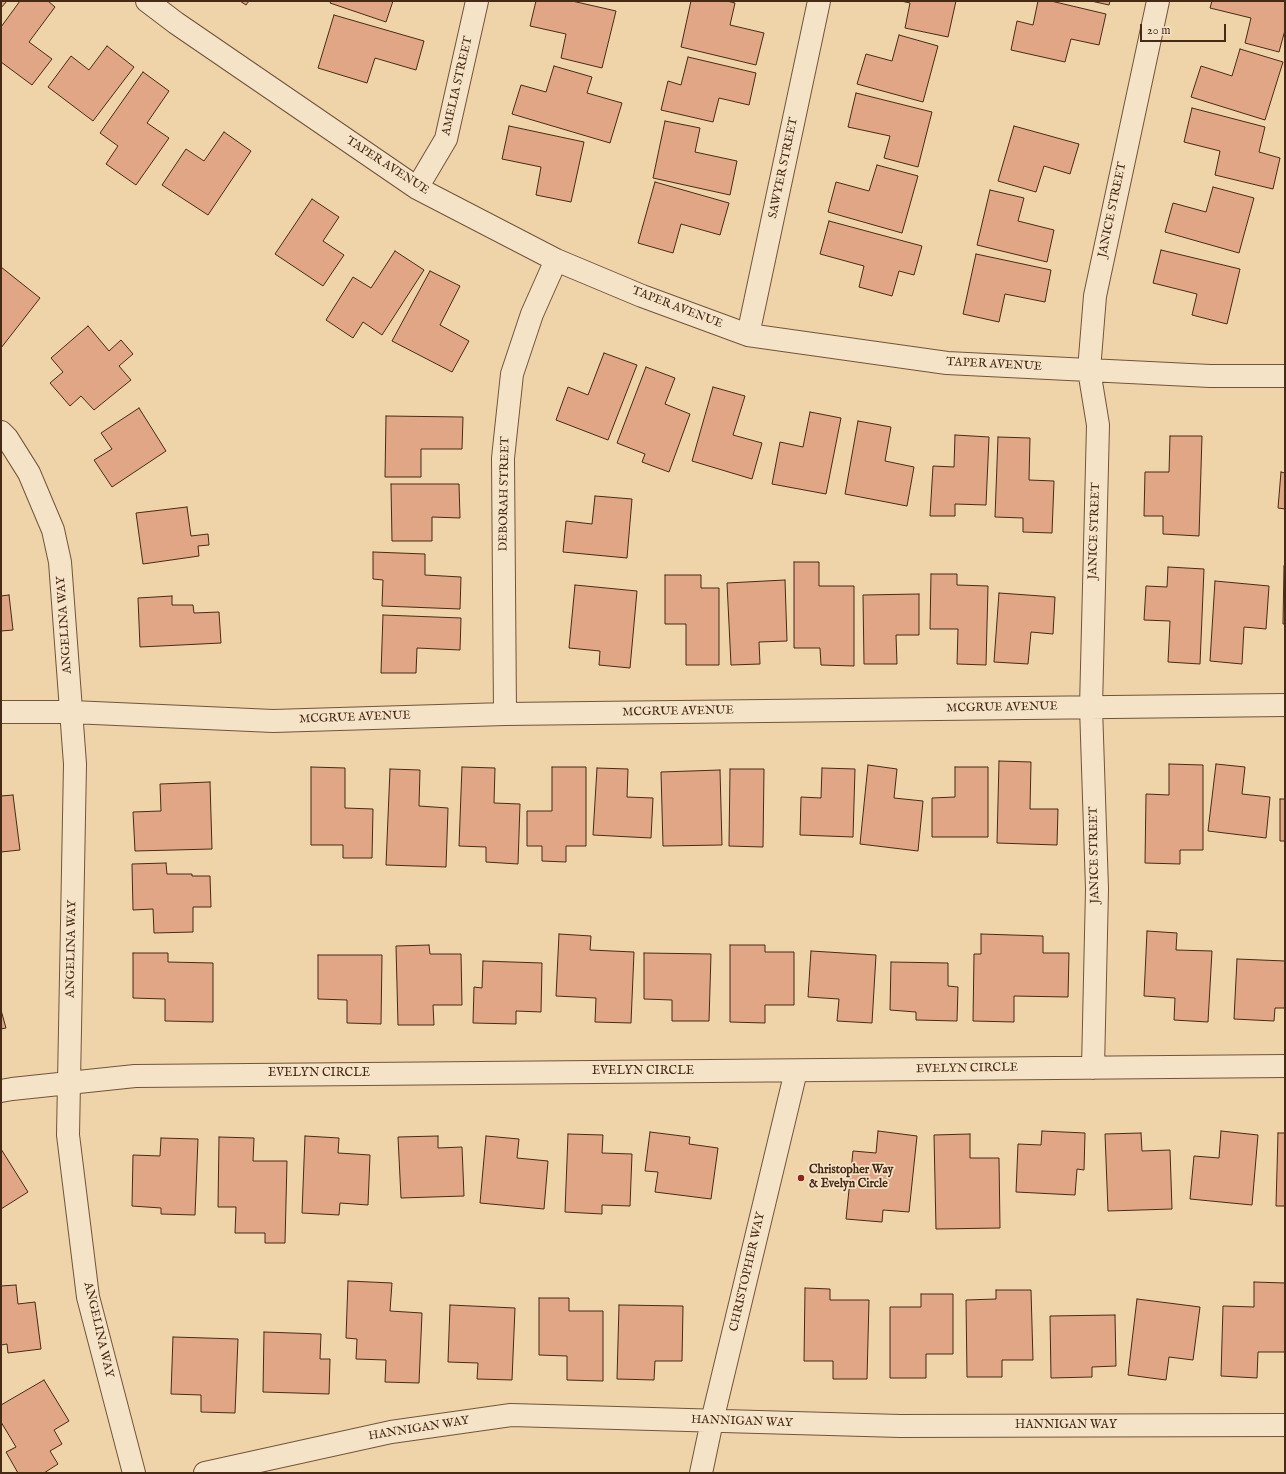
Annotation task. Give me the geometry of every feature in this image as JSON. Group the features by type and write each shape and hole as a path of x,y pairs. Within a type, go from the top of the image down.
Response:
{"street":[{"name":"TAPER AVENUE","path":"147,1 176,23 417,188 556,260 642,296 748,335 947,363 1210,376 1285,376"},
{"name":"AMELIA STREET","path":"417,188 446,139 478,1"},
{"name":"SAWYER STREET","path":"748,335 819,1"},
{"name":"JANICE STREET","path":"1093,1068 1097,889 1091,707 1098,425 1089,370 1095,296 1158,1"},
{"name":"DEBORAH STREET","path":"505,714 503,458 512,374 532,314 556,260"},
{"name":"ANGELINA WAY","path":"1,432 7,438 29,473 53,530 60,562 75,764 68,1135 88,1297 134,1473"},
{"name":"MCGRUE AVENUE","path":"1,712 72,712 272,721 505,714 1285,705"},
{"name":"EVELYN CIRCLE","path":"1,1091 135,1076 1285,1066"},
{"name":"CHRISTOPHER WAY","path":"701,1473 712,1421 796,1071"},
{"name":"HANNIGAN WAY","path":"205,1473 391,1432 511,1415 900,1426 1285,1425"}],"building":[{"path":"1,1 7,1 1,8"},
{"path":"20,1 48,1 55,7 29,42 52,59 32,85 1,62 1,27"},
{"path":"240,1 249,1 246,5"},
{"path":"331,1 393,1 386,22 330,3"},
{"path":"536,1 572,1 616,11 602,68 561,58 566,34 530,26"},
{"path":"691,1 727,1 735,3 730,25 764,33 756,65 681,47"},
{"path":"901,1 956,1 948,37 905,28 910,3"},
{"path":"1038,1 1051,1 1106,14 1099,45 1071,39 1065,62 1011,50 1017,21 1033,25"},
{"path":"1091,1 1110,1 1109,5"},
{"path":"1212,1 1285,1 1285,30 1279,52 1245,43 1251,18 1210,8"},
{"path":"334,15 424,41 416,70 375,58 367,83 318,68"},
{"path":"899,35 938,46 923,102 857,84 866,54 892,61"},
{"path":"107,46 134,67 93,121 48,87 71,56 89,70"},
{"path":"1240,49 1283,62 1265,120 1191,97 1201,66 1232,76"},
{"path":"688,57 756,73 749,105 719,98 713,122 661,110 668,81 681,85"},
{"path":"554,66 592,77 587,93 622,103 610,143 512,114 521,85 546,92"},
{"path":"143,72 169,91 147,123 169,138 136,185 106,164 118,146 100,133"},
{"path":"856,93 932,112 918,167 884,158 890,136 848,127"},
{"path":"1192,108 1265,127 1259,152 1280,158 1273,189 1215,175 1220,151 1184,142"},
{"path":"665,121 700,128 695,152 737,161 730,195 653,178"},
{"path":"509,126 584,142 571,202 536,195 541,167 502,159"},
{"path":"1014,126 1079,144 1070,174 1044,166 1036,192 998,181"},
{"path":"224,132 251,151 208,215 162,185 186,149 204,161"},
{"path":"877,165 918,176 902,233 828,212 836,182 869,191"},
{"path":"655,182 729,203 720,235 681,224 673,253 638,243"},
{"path":"1213,187 1254,198 1239,253 1165,232 1173,203 1206,212"},
{"path":"990,190 1024,198 1018,221 1054,230 1047,262 977,245"},
{"path":"312,199 339,217 323,241 344,255 323,286 275,254"},
{"path":"829,221 922,246 914,275 899,271 892,296 859,287 864,266 820,254"},
{"path":"1161,250 1240,269 1227,324 1192,315 1197,294 1153,283"},
{"path":"395,251 424,270 382,335 363,322 353,338 326,320 353,277 371,288"},
{"path":"976,254 1051,270 1045,302 1005,294 999,322 963,314"},
{"path":"1,267 40,298 1,348"},
{"path":"430,271 460,286 440,325 469,341 452,372 392,341"},
{"path":"88,326 109,351 121,340 133,354 119,366 131,380 94,410 81,396 70,406 50,383 63,372 51,358"},
{"path":"604,353 637,365 608,440 556,420 568,387 588,395"},
{"path":"646,367 675,378 665,404 690,414 669,472 642,462 645,454 617,443"},
{"path":"713,387 745,396 733,435 762,443 752,479 692,461"},
{"path":"139,408 166,451 112,487 94,460 112,449 101,433"},
{"path":"810,412 841,418 826,494 772,484 780,442 803,447"},
{"path":"386,416 463,417 462,449 421,449 421,477 385,477"},
{"path":"858,421 891,427 885,461 914,467 907,506 845,494"},
{"path":"955,435 989,437 986,505 955,504 955,516 930,516 933,466 954,467"},
{"path":"1170,436 1202,436 1199,536 1163,534 1163,516 1144,516 1145,472 1169,472"},
{"path":"998,437 1030,438 1029,480 1054,481 1052,533 1023,532 1023,518 995,517"},
{"path":"1281,472 1285,473 1285,509 1278,508"},
{"path":"391,484 459,484 460,518 432,517 432,541 392,541"},
{"path":"595,496 632,499 627,558 563,552 566,521 592,524"},
{"path":"187,507 191,536 208,534 209,545 198,546 199,556 143,564 136,513"},
{"path":"373,552 425,554 425,575 461,577 460,609 382,606 383,580 373,579"},
{"path":"794,562 819,562 819,586 854,586 854,666 821,665 820,648 794,648"},
{"path":"1284,566 1285,624 1283,624"},
{"path":"1168,567 1204,569 1200,664 1168,662 1170,621 1144,620 1146,586 1167,587"},
{"path":"931,574 957,574 957,585 988,586 986,665 957,664 958,629 930,629"},
{"path":"665,575 701,575 701,588 719,588 719,665 686,665 686,624 665,624"},
{"path":"785,580 787,641 759,642 760,664 731,665 727,583"},
{"path":"1215,581 1269,586 1266,629 1244,627 1242,664 1210,661"},
{"path":"575,585 637,591 630,668 599,665 600,651 569,648"},
{"path":"999,593 1055,597 1053,634 1031,632 1028,664 994,662"},
{"path":"919,594 919,635 896,635 897,664 864,664 863,595"},
{"path":"9,595 13,630 1,631 1,596"},
{"path":"172,596 172,605 193,605 194,613 219,612 221,643 140,647 138,598"},
{"path":"383,615 461,618 460,650 417,648 416,673 381,673"},
{"path":"999,761 1031,762 1030,809 1058,809 1057,845 997,843"},
{"path":"1169,764 1203,765 1203,850 1180,850 1180,864 1145,863 1146,794 1169,795"},
{"path":"1216,764 1245,767 1242,794 1270,797 1266,838 1208,831"},
{"path":"868,765 897,769 894,798 923,801 918,851 860,844"},
{"path":"311,767 345,768 345,808 373,809 372,858 343,858 343,845 311,845"},
{"path":"462,767 495,768 494,803 520,804 518,864 486,862 486,847 459,846"},
{"path":"552,767 586,767 586,846 566,846 566,862 542,861 542,846 527,846 527,811 552,811"},
{"path":"955,767 988,767 988,837 932,837 932,798 955,797"},
{"path":"597,768 628,769 627,797 653,798 651,838 593,835"},
{"path":"822,768 855,769 853,837 800,835 801,797 821,798"},
{"path":"390,769 420,770 419,806 448,808 446,867 386,865"},
{"path":"730,769 764,769 763,847 729,846"},
{"path":"720,770 722,845 663,846 661,772"},
{"path":"210,782 212,849 135,851 133,812 161,811 160,784"},
{"path":"13,795 20,850 1,852 1,796"},
{"path":"1280,799 1285,799 1285,841 1280,841"},
{"path":"166,863 167,874 210,876 211,907 193,907 193,932 154,933 153,909 133,910 132,864"},
{"path":"1147,931 1177,933 1176,950 1212,951 1208,1022 1174,1020 1175,998 1144,996"},
{"path":"559,934 591,936 590,950 634,952 631,1023 595,1022 596,998 556,996"},
{"path":"981,934 1043,936 1043,953 1069,953 1068,997 1014,996 1014,1022 973,1021 974,954 981,954"},
{"path":"429,945 430,954 461,954 462,1005 433,1005 434,1025 398,1025 396,946"},
{"path":"730,945 765,945 765,952 794,952 794,1005 765,1005 765,1023 730,1022"},
{"path":"811,951 876,955 872,1023 837,1021 839,999 808,997"},
{"path":"133,953 168,953 168,962 213,963 213,1022 165,1021 165,999 133,998"},
{"path":"644,953 711,954 709,1021 672,1021 672,1000 644,999"},
{"path":"318,955 382,955 381,1024 347,1023 347,1000 318,999"},
{"path":"1237,959 1285,961 1285,1008 1275,1008 1274,1021 1234,1019"},
{"path":"483,961 542,963 541,1012 516,1011 516,1024 473,1023 474,987 482,988"},
{"path":"891,962 948,963 948,986 958,987 957,1021 916,1020 916,1012 890,1010"},
{"path":"1,1010 6,1028 1,1029"},
{"path":"878,1131 917,1136 909,1212 883,1210 882,1222 846,1219 853,1151 876,1153"},
{"path":"1042,1131 1085,1133 1084,1170 1077,1169 1075,1195 1016,1192 1018,1144 1041,1145"},
{"path":"1221,1131 1258,1135 1252,1205 1190,1199 1194,1156 1219,1158"},
{"path":"650,1132 690,1137 689,1144 718,1148 711,1199 655,1192 658,1172 645,1171"},
{"path":"1141,1133 1142,1151 1170,1150 1172,1209 1108,1211 1105,1134"},
{"path":"1278,1133 1285,1133 1285,1206 1276,1206"},
{"path":"568,1134 603,1135 602,1153 632,1154 630,1206 602,1205 602,1214 565,1212"},
{"path":"970,1134 970,1158 999,1158 1000,1228 936,1229 934,1135"},
{"path":"305,1136 339,1138 338,1153 370,1155 368,1205 340,1203 339,1215 302,1213"},
{"path":"438,1136 438,1148 462,1147 464,1196 401,1198 398,1137"},
{"path":"486,1136 519,1139 517,1158 548,1161 544,1209 480,1203"},
{"path":"219,1137 254,1138 253,1161 287,1161 285,1243 265,1243 265,1233 235,1233 236,1207 218,1207"},
{"path":"161,1138 198,1139 195,1215 161,1214 161,1208 132,1206 133,1155 160,1156"},
{"path":"1,1149 28,1192 1,1209"},
{"path":"348,1281 392,1283 390,1311 422,1313 419,1383 385,1382 386,1360 356,1359 357,1339 346,1338"},
{"path":"1254,1282 1285,1283 1285,1352 1258,1352 1257,1378 1221,1376 1223,1306 1254,1307"},
{"path":"16,1285 18,1304 35,1302 41,1349 8,1353 7,1344 1,1345 1,1286"},
{"path":"805,1288 830,1289 830,1300 869,1300 867,1379 833,1379 833,1361 804,1361"},
{"path":"996,1290 1031,1290 1033,1360 1002,1360 1002,1377 967,1377 966,1300 996,1299"},
{"path":"921,1294 953,1294 953,1354 926,1354 926,1378 890,1378 890,1307 921,1307"},
{"path":"539,1298 569,1298 569,1311 603,1311 603,1381 567,1380 567,1356 539,1355"},
{"path":"1137,1299 1200,1307 1193,1360 1169,1357 1166,1380 1128,1375"},
{"path":"450,1305 515,1308 512,1380 477,1379 478,1363 448,1362"},
{"path":"619,1305 683,1306 682,1361 655,1361 654,1380 617,1379"},
{"path":"1115,1315 1116,1366 1092,1367 1092,1377 1051,1378 1050,1316"},
{"path":"264,1332 321,1334 320,1359 330,1359 329,1394 263,1392"},
{"path":"173,1337 238,1339 235,1413 201,1412 201,1395 171,1394"},
{"path":"44,1380 69,1421 54,1430 62,1444 50,1451 58,1464 44,1473 18,1473 6,1452 16,1447 1,1422 1,1405"}],"place":[{"name":"Christopher Way & Evelyn Circle","path":"801,1178"}]}
